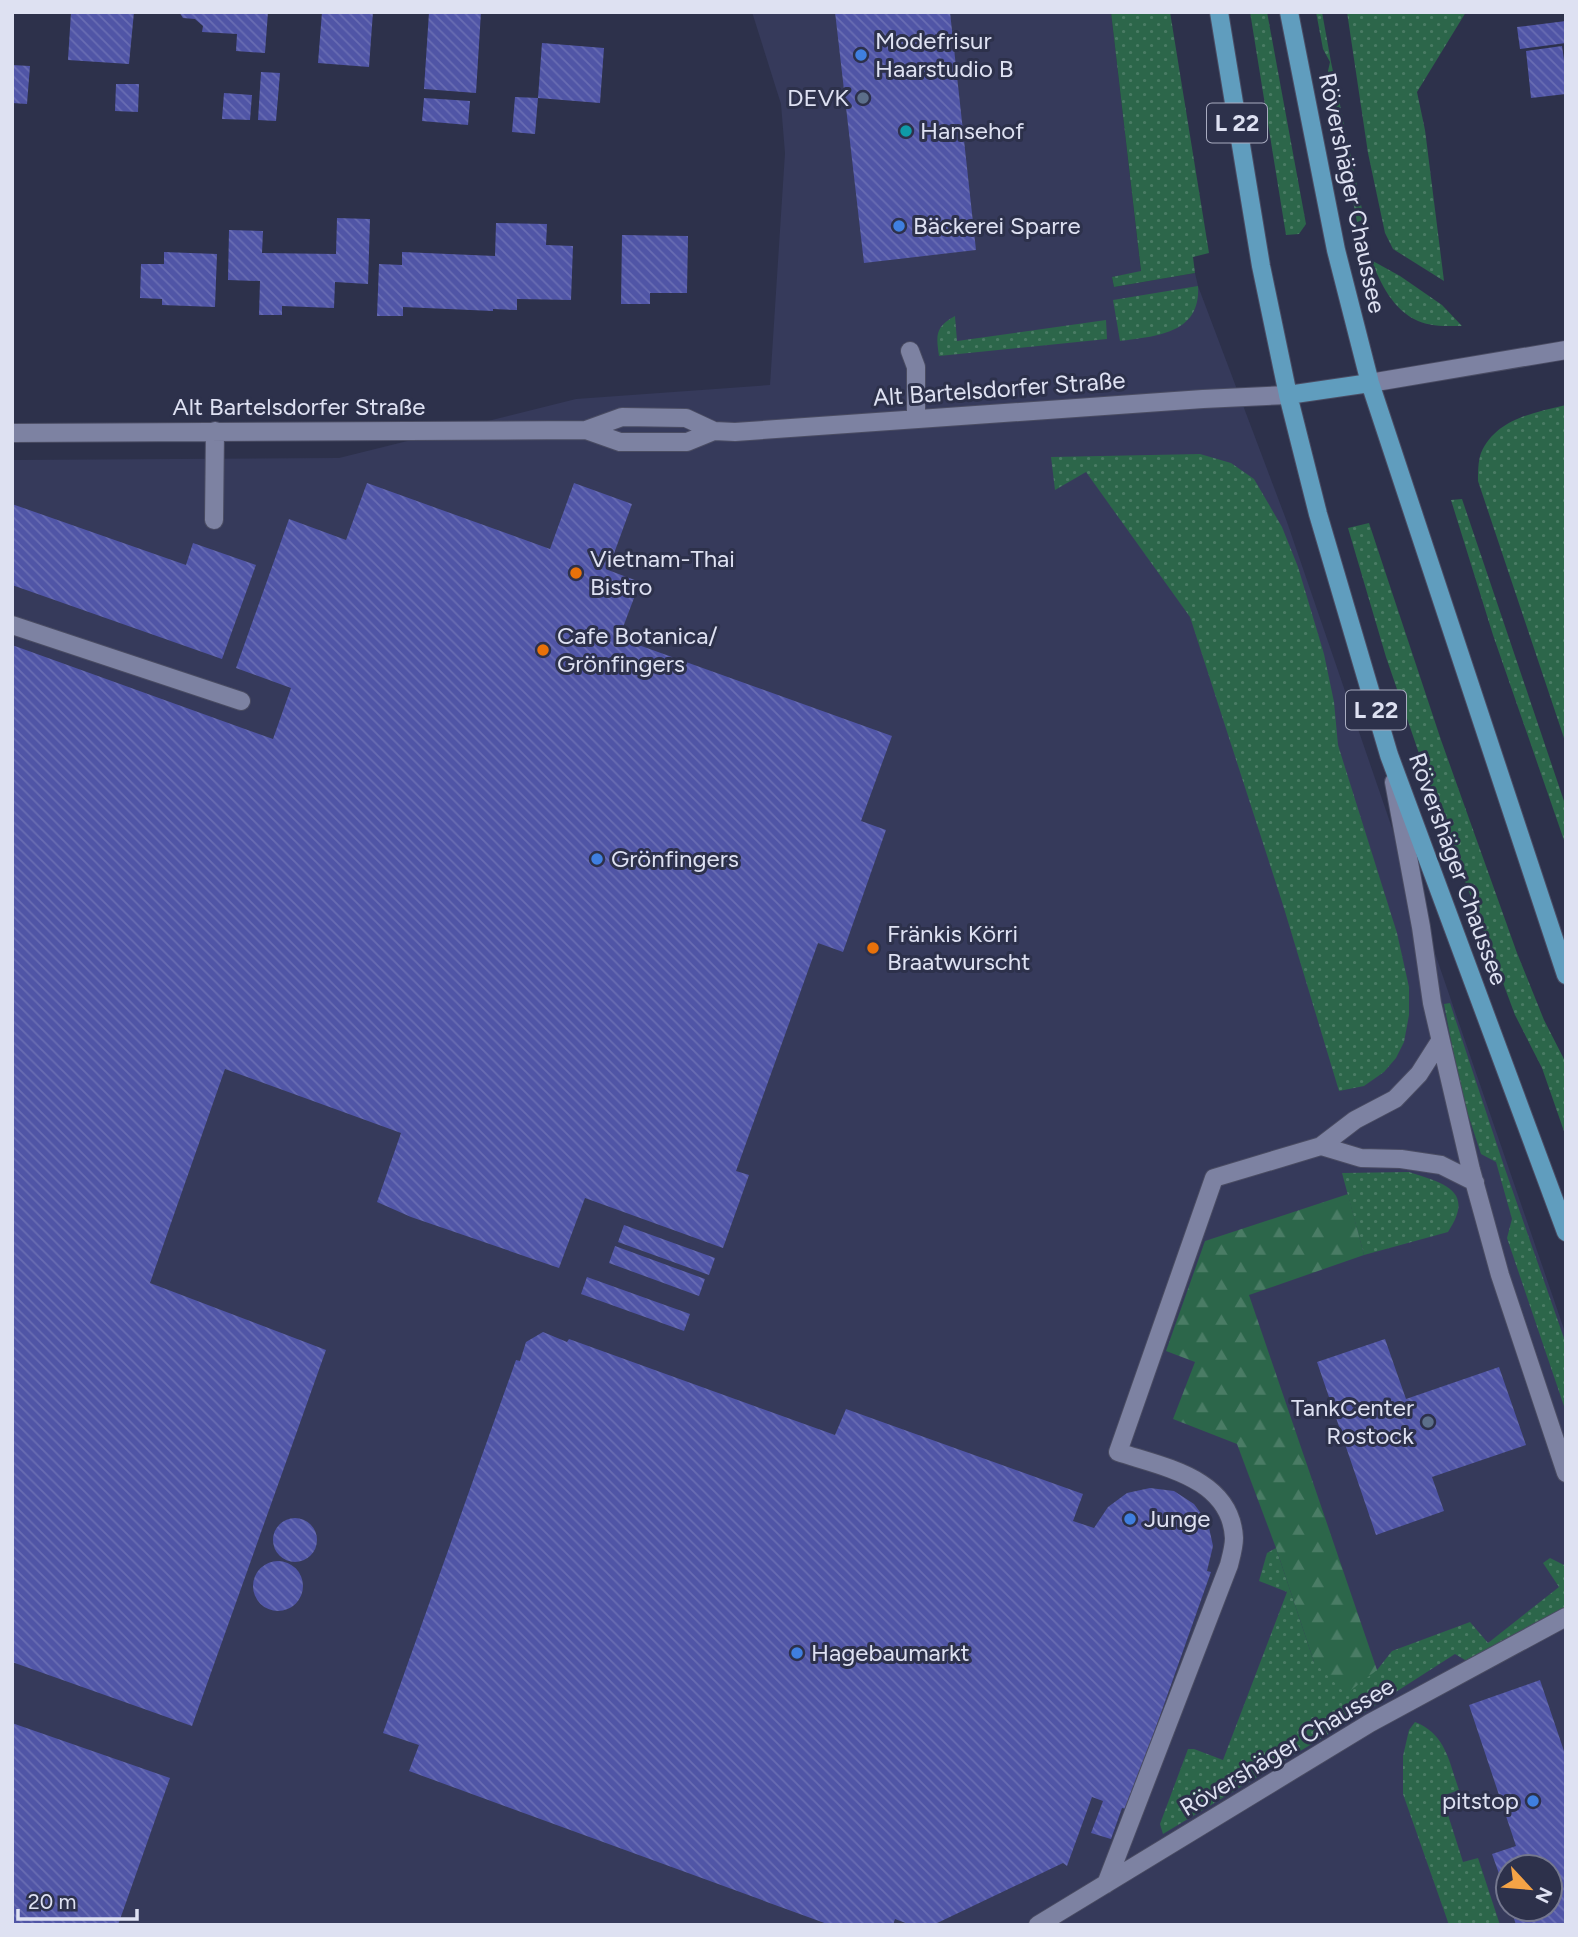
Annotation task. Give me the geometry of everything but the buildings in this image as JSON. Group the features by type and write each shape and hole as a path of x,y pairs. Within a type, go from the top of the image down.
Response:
{"main road":[{"name":"Rövershäger Chaussee","path":"1219,12 1261,266 1288,395 1318,514 1389,755 1566,1232"},
{"name":"Rövershäger Chaussee","path":"1289,12 1336,250 1370,383 1566,975"},
{"path":"1288,395 1370,383"}],"street":[{"path":"1370,383 1566,350"},
{"path":"910,351 916,367 916,418"},
{"name":"Alt Bartelsdorfer Straße","path":"586,430 622,417 686,418 714,431 735,432 1203,398 1288,395"},
{"name":"Alt Bartelsdorfer Straße","path":"12,432 586,430 620,442 687,442 714,431"},
{"path":"214,520 215,431"},
{"path":"12,625 242,701"},
{"path":"1389,755 1440,1041 1500,1275 1566,1473"},
{"path":"1106,1884 1229,1565 1234,1538 1227,1512 1213,1492 1194,1478 1118,1452 1214,1178 1321,1146 1355,1119 1395,1098 1419,1074 1440,1041"},
{"path":"1321,1146 1361,1158 1401,1159 1441,1165 1475,1182"},
{"name":"Rövershäger Chaussee","path":"1038,1925 1370,1723 1566,1617"}],"shaded area":[{"path":"752,12 1111,12 1141,272 1112,277 1114,287 1195,273 1287,522 1566,1335 1566,1925 12,1925 12,460 339,458 576,399 770,385 785,153 781,104"}],"green space":[{"path":"1111,12 1170,12 1209,253 1193,257 1195,273 1114,287 1112,277 1141,271"},
{"path":"1250,12 1267,12 1306,224 1299,234 1286,235"},
{"path":"1316,12 1322,12 1363,214 1363,220 1357,222 1328,71 1330,62 1323,49"},
{"path":"1347,12 1466,12 1417,92 1425,130 1444,281 1393,249 1385,233 1368,153"},
{"path":"1371,260 1442,305 1462,326 1429,324 1409,316 1389,295"},
{"path":"1198,286 1197,302 1184,323 1161,334 1120,341 1113,300"},
{"path":"955,316 957,341 1106,320 1107,339 939,356 938,332"},
{"path":"1566,405 1566,744 1478,481 1481,453 1496,432 1517,419"},
{"path":"1200,454 1231,463 1254,479 1282,527 1298,567 1324,654 1334,702 1338,745 1397,933 1409,987 1409,1015 1404,1042 1396,1058 1384,1072 1364,1086 1339,1091 1283,905 1190,617 1086,472 1055,490 1051,457"},
{"path":"1462,499 1566,807 1566,846 1493,635 1451,500"},
{"path":"1369,523 1441,740 1517,953 1544,1020 1566,1063 1566,1137 1542,1068 1515,1015 1438,809 1386,657 1348,528"},
{"path":"1450,1003 1566,1344 1566,1412 1507,1238 1512,1219 1496,1162 1481,1154 1461,1093 1444,1004"},
{"path":"1409,1172 1452,1190 1457,1197 1456,1218 1448,1232 1364,1255 1342,1173"},
{"path":"1348,1194 1364,1255 1249,1295 1377,1670 1346,1694 1314,1662 1276,1548 1237,1444 1173,1419 1195,1362 1166,1351 1205,1241"},
{"path":"1276,1548 1314,1662 1377,1670 1392,1651 1470,1622 1488,1643 1559,1587 1543,1563 1550,1558 1566,1566 1566,1609 1470,1663 1455,1654 1163,1834 1160,1824 1188,1749 1223,1760 1287,1592 1259,1581 1267,1553"},
{"path":"1415,1722 1425,1727 1434,1734 1445,1750 1459,1790 1442,1796 1463,1862 1478,1858 1494,1907 1494,1923 1500,1925 1449,1925 1403,1794 1403,1756 1409,1730"}],"place":[{"name":"Modefrisur Haarstudio B","path":"861,55"},
{"name":"DEVK","path":"863,98"},
{"name":"Hansehof","path":"906,131"},
{"name":"Bäckerei Sparre","path":"899,226"},
{"name":"Vietnam-Thai Bistro","path":"576,573"},
{"name":"Cafe Botanica/ Grönfingers","path":"543,650"},
{"name":"Grönfingers","path":"597,859"},
{"name":"Fränkis Körri Braatwurscht","path":"873,948"},
{"name":"TankCenter Rostock","path":"1428,1422"},
{"name":"Junge","path":"1130,1519"},
{"name":"Hagebaumarkt","path":"797,1653"},
{"name":"pitstop","path":"1533,1801"}]}
